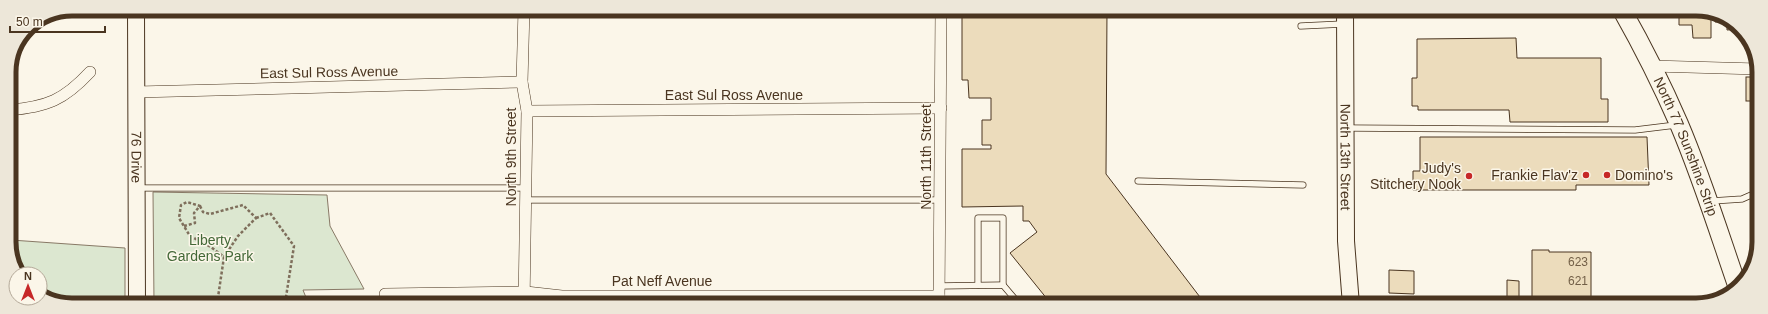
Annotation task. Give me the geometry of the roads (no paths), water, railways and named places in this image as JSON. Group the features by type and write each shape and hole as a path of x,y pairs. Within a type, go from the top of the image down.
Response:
{"main road":[{"name":"North 77 Sunshine Strip","path":"1625,16 1652,66 1679,124 1736,281"}],"street":[{"name":"76 Drive","path":"136,16 137,298"},
{"name":"North 9th Street","path":"524,16 522,82 527,111 525,298"},
{"name":"North 11th Street","path":"939,295 941,16"},
{"name":"North 13th Street","path":"1345,17 1346,267 1350,298"},
{"path":"1652,66 1752,69"},
{"path":"16,109 31,108 53,102 75,88 90,72"},
{"name":"East Sul Ross Avenue","path":"137,92 522,82"},
{"name":"East Sul Ross Avenue","path":"527,111 941,108"},
{"name":"Pat Neff Avenue","path":"385,294 526,292 562,296 939,295"}],"lane":[{"path":"1301,26 1345,17"},
{"path":"1345,128 1636,130 1679,124"},
{"path":"1138,181 1303,185"},
{"path":"137,188 288,189 393,186 527,194 940,200"},
{"path":"1708,201 1742,199 1752,195"},
{"path":"978,285 978,218 1003,218 1003,285 1014,298"},
{"path":"939,295 978,285 1003,285"}],"place":[{"name":"Frankie Flav'z","path":"1586,175"},
{"name":"Domino's","path":"1607,175"},
{"name":"Judy's Stitchery Nook","path":"1469,176"}],"park label":[{"name":"Liberty Gardens Park","path":"210,248"}]}
